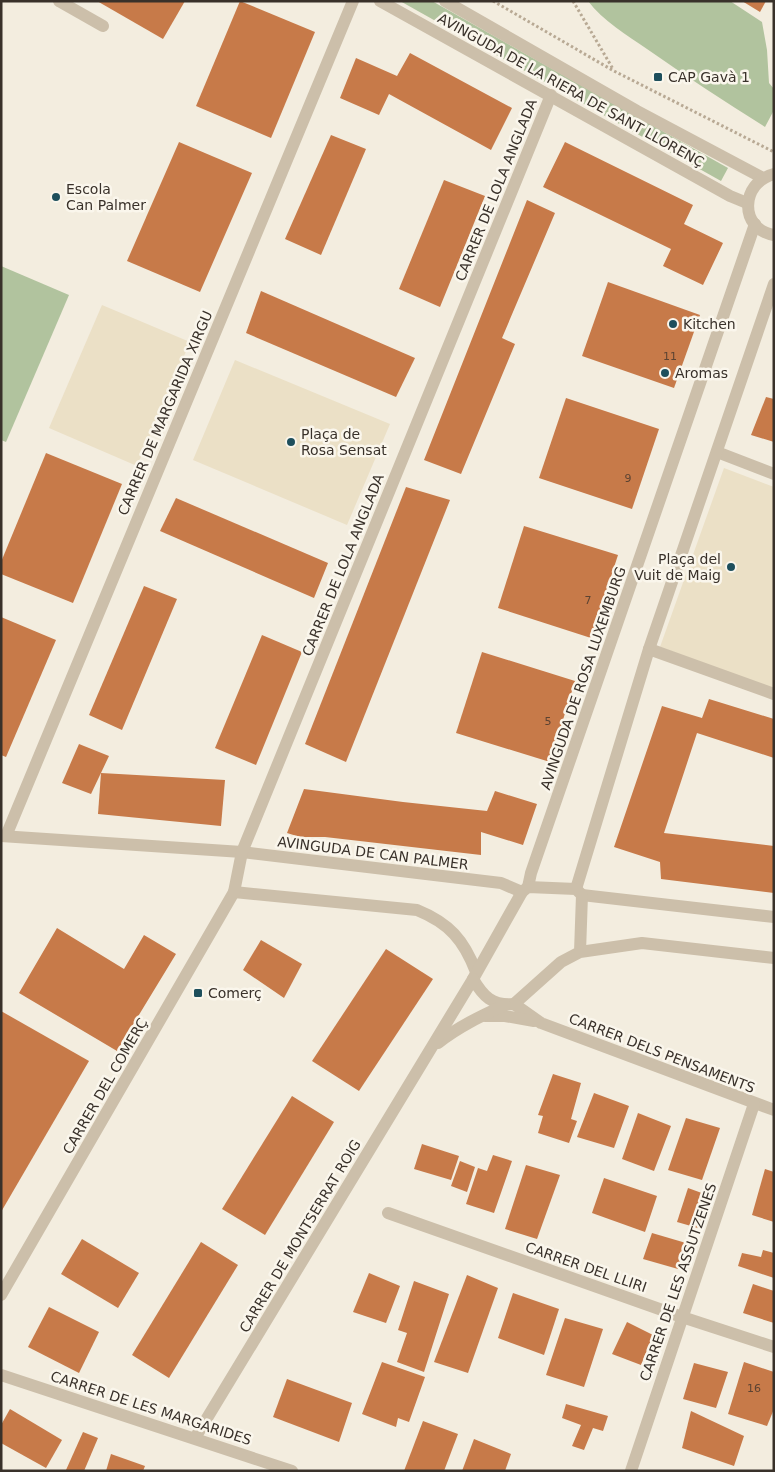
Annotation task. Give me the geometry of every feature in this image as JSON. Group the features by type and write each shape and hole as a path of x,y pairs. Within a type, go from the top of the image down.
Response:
{"street":[{"path":"59,1 103,26"},
{"name":"CARRER DE MARGARIDA XIRGU","path":"4,836 353,1"},
{"name":"AVINGUDA DE LA RIERA DE SANT LLORENÇ","path":"380,1 730,196 747,203"},
{"path":"445,1 637,111 768,176 755,185 750,193 747,203 748,213 752,222 764,232 774,235"},
{"name":"CARRER DE LOLA ANGLADA","path":"242,852 551,96"},
{"name":"AVINGUDA DE ROSA LUXEMBURG","path":"475,976 525,890 755,224"},
{"path":"774,284 649,650 579,892 580,952 642,943 774,958"},
{"path":"717,452 774,474"},
{"path":"649,650 774,694"},
{"name":"AVINGUDA DE CAN PALMER","path":"4,836 242,852 501,883 525,890"},
{"path":"242,852 234,892 417,910 433,916 456,936 472,960 475,976"},
{"name":"AVINGUDA DE CAN PALMER","path":"501,883 516,880 531,873"},
{"path":"525,890 579,892 774,917"},
{"name":"CARRER DEL COMERÇ","path":"1,1295 234,892"},
{"name":"CARRER DE MONTSERRAT ROIG","path":"430,1050 449,1034 482,1016 509,1005 561,962 580,952"},
{"name":"CARRER DELS PENSAMENTS","path":"475,976 481,993 490,1000 509,1005 541,1023 774,1110"},
{"name":"CARRER DE MONTSERRAT ROIG","path":"195,1438 475,976"},
{"name":"CARRER DELS PENSAMENTS","path":"482,1016 505,1016 541,1023"},
{"name":"CARRER DE LES ASSUTZENES","path":"631,1471 754,1104"},
{"name":"CARRER DEL LLIRI","path":"388,1214 682,1317 774,1347"},
{"name":"CARRER DE LES MARGARIDES","path":"1,1374 292,1471"}],"path":[{"path":"493,1 614,71 774,152"},
{"path":"573,1 619,79"}],"green space":[{"path":"400,1 432,1 728,168 721,181"},
{"path":"588,1 730,1 762,22 767,50 769,83 774,89 774,110 765,127 623,33 601,15"},
{"path":"1,266 69,295 6,442 1,440"}],"shaded area":[{"path":"102,305 190,342 137,466 49,428"},
{"name":"Plaça de Rosa Sensat","path":"235,360 390,424 347,525 193,460"},
{"name":"Plaça del Vuit de Maig","path":"724,468 774,487 774,689 660,647"}],"building":[{"path":"97,1 185,1 163,39"},
{"path":"240,1 315,32 271,138 196,106"},
{"path":"742,1 766,1 760,12"},
{"path":"410,53 512,108 491,150 389,94 379,115 340,98 356,58 397,76"},
{"path":"331,135 366,149 321,255 285,239"},
{"path":"179,142 252,173 200,292 127,261"},
{"path":"565,142 693,205 684,224 723,243 703,285 663,266 671,249 543,187"},
{"path":"444,180 485,196 440,307 399,289"},
{"path":"527,200 555,213 502,338 515,344 461,474 424,460"},
{"path":"608,282 700,315 674,388 582,356"},
{"path":"261,291 415,358 396,397 246,333"},
{"path":"766,397 774,399 774,442 751,435"},
{"path":"566,398 659,429 632,509 539,478"},
{"path":"46,453 122,484 73,603 1,574 1,562"},
{"path":"406,487 450,500 346,762 305,744"},
{"path":"176,498 328,563 314,598 160,531"},
{"path":"524,526 618,555 591,638 498,608"},
{"path":"144,586 177,599 122,730 89,715"},
{"path":"1,617 56,640 6,757 1,755"},
{"path":"262,635 302,652 256,765 215,748"},
{"path":"482,652 575,681 550,762 456,733"},
{"path":"709,699 774,719 774,758 697,733 664,833 774,846 774,893 661,879 660,862 614,847 662,706 702,718"},
{"path":"79,744 109,756 91,794 62,783"},
{"path":"101,773 225,780 221,826 98,814"},
{"path":"304,789 487,811 495,791 537,804 523,845 481,832 481,855 325,837 300,837 287,833"},
{"path":"57,928 124,969 144,935 176,954 117,1051 19,993"},
{"path":"261,940 302,964 284,998 243,970"},
{"path":"386,949 433,979 359,1091 312,1061"},
{"path":"1,1011 89,1061 1,1212"},
{"path":"553,1074 581,1083 571,1119 577,1121 569,1143 538,1133 543,1116 538,1115"},
{"path":"594,1093 629,1106 614,1148 577,1137"},
{"path":"292,1096 334,1122 265,1235 222,1209"},
{"path":"638,1113 671,1126 654,1171 622,1159"},
{"path":"686,1118 720,1128 702,1180 668,1170"},
{"path":"422,1144 459,1156 451,1180 414,1169"},
{"path":"493,1155 512,1161 494,1213 466,1204 478,1168 487,1171"},
{"path":"460,1161 475,1167 467,1192 451,1186"},
{"path":"526,1165 560,1175 537,1239 505,1229"},
{"path":"765,1169 774,1172 774,1222 752,1215"},
{"path":"604,1178 657,1196 645,1232 592,1213"},
{"path":"688,1188 710,1196 698,1228 677,1222"},
{"path":"652,1233 686,1243 678,1269 643,1259"},
{"path":"82,1239 139,1273 118,1308 61,1274"},
{"path":"201,1242 238,1265 169,1378 132,1355"},
{"path":"763,1250 774,1253 774,1278 738,1266 742,1253 761,1257"},
{"path":"369,1273 400,1286 386,1323 353,1312"},
{"path":"467,1275 498,1288 468,1373 434,1362"},
{"path":"414,1281 449,1294 424,1372 397,1362 407,1333 398,1330"},
{"path":"753,1284 774,1291 774,1323 743,1313"},
{"path":"513,1293 559,1309 544,1355 498,1338"},
{"path":"49,1307 99,1332 79,1373 28,1347"},
{"path":"565,1318 603,1329 584,1387 546,1375"},
{"path":"627,1322 653,1335 641,1365 612,1354"},
{"path":"382,1362 425,1377 409,1422 398,1418 396,1427 362,1414"},
{"path":"744,1362 774,1372 774,1409 767,1426 728,1414"},
{"path":"694,1363 728,1372 716,1408 683,1399"},
{"path":"287,1379 352,1403 339,1442 273,1417"},
{"path":"566,1404 608,1416 603,1431 593,1428 584,1450 572,1446 581,1425 562,1418"},
{"path":"10,1409 62,1440 46,1468 1,1443 1,1425"},
{"path":"691,1411 744,1436 734,1466 682,1448"},
{"path":"423,1421 458,1434 444,1471 404,1471"},
{"path":"83,1432 98,1438 84,1471 67,1471 66,1470"},
{"path":"474,1439 511,1454 505,1471 462,1471"},
{"path":"111,1454 145,1466 143,1471 106,1471"}],"place":[{"name":"CAP Gavà 1","path":"658,77"},
{"name":"Escola Can Palmer","path":"56,197"},
{"name":"Kitchen","path":"673,324"},
{"name":"Aromas","path":"665,373"},
{"name":"Plaça de Rosa Sensat","path":"291,442"},
{"name":"Plaça del Vuit de Maig","path":"731,567"},
{"name":"Comerç","path":"198,993"}]}
